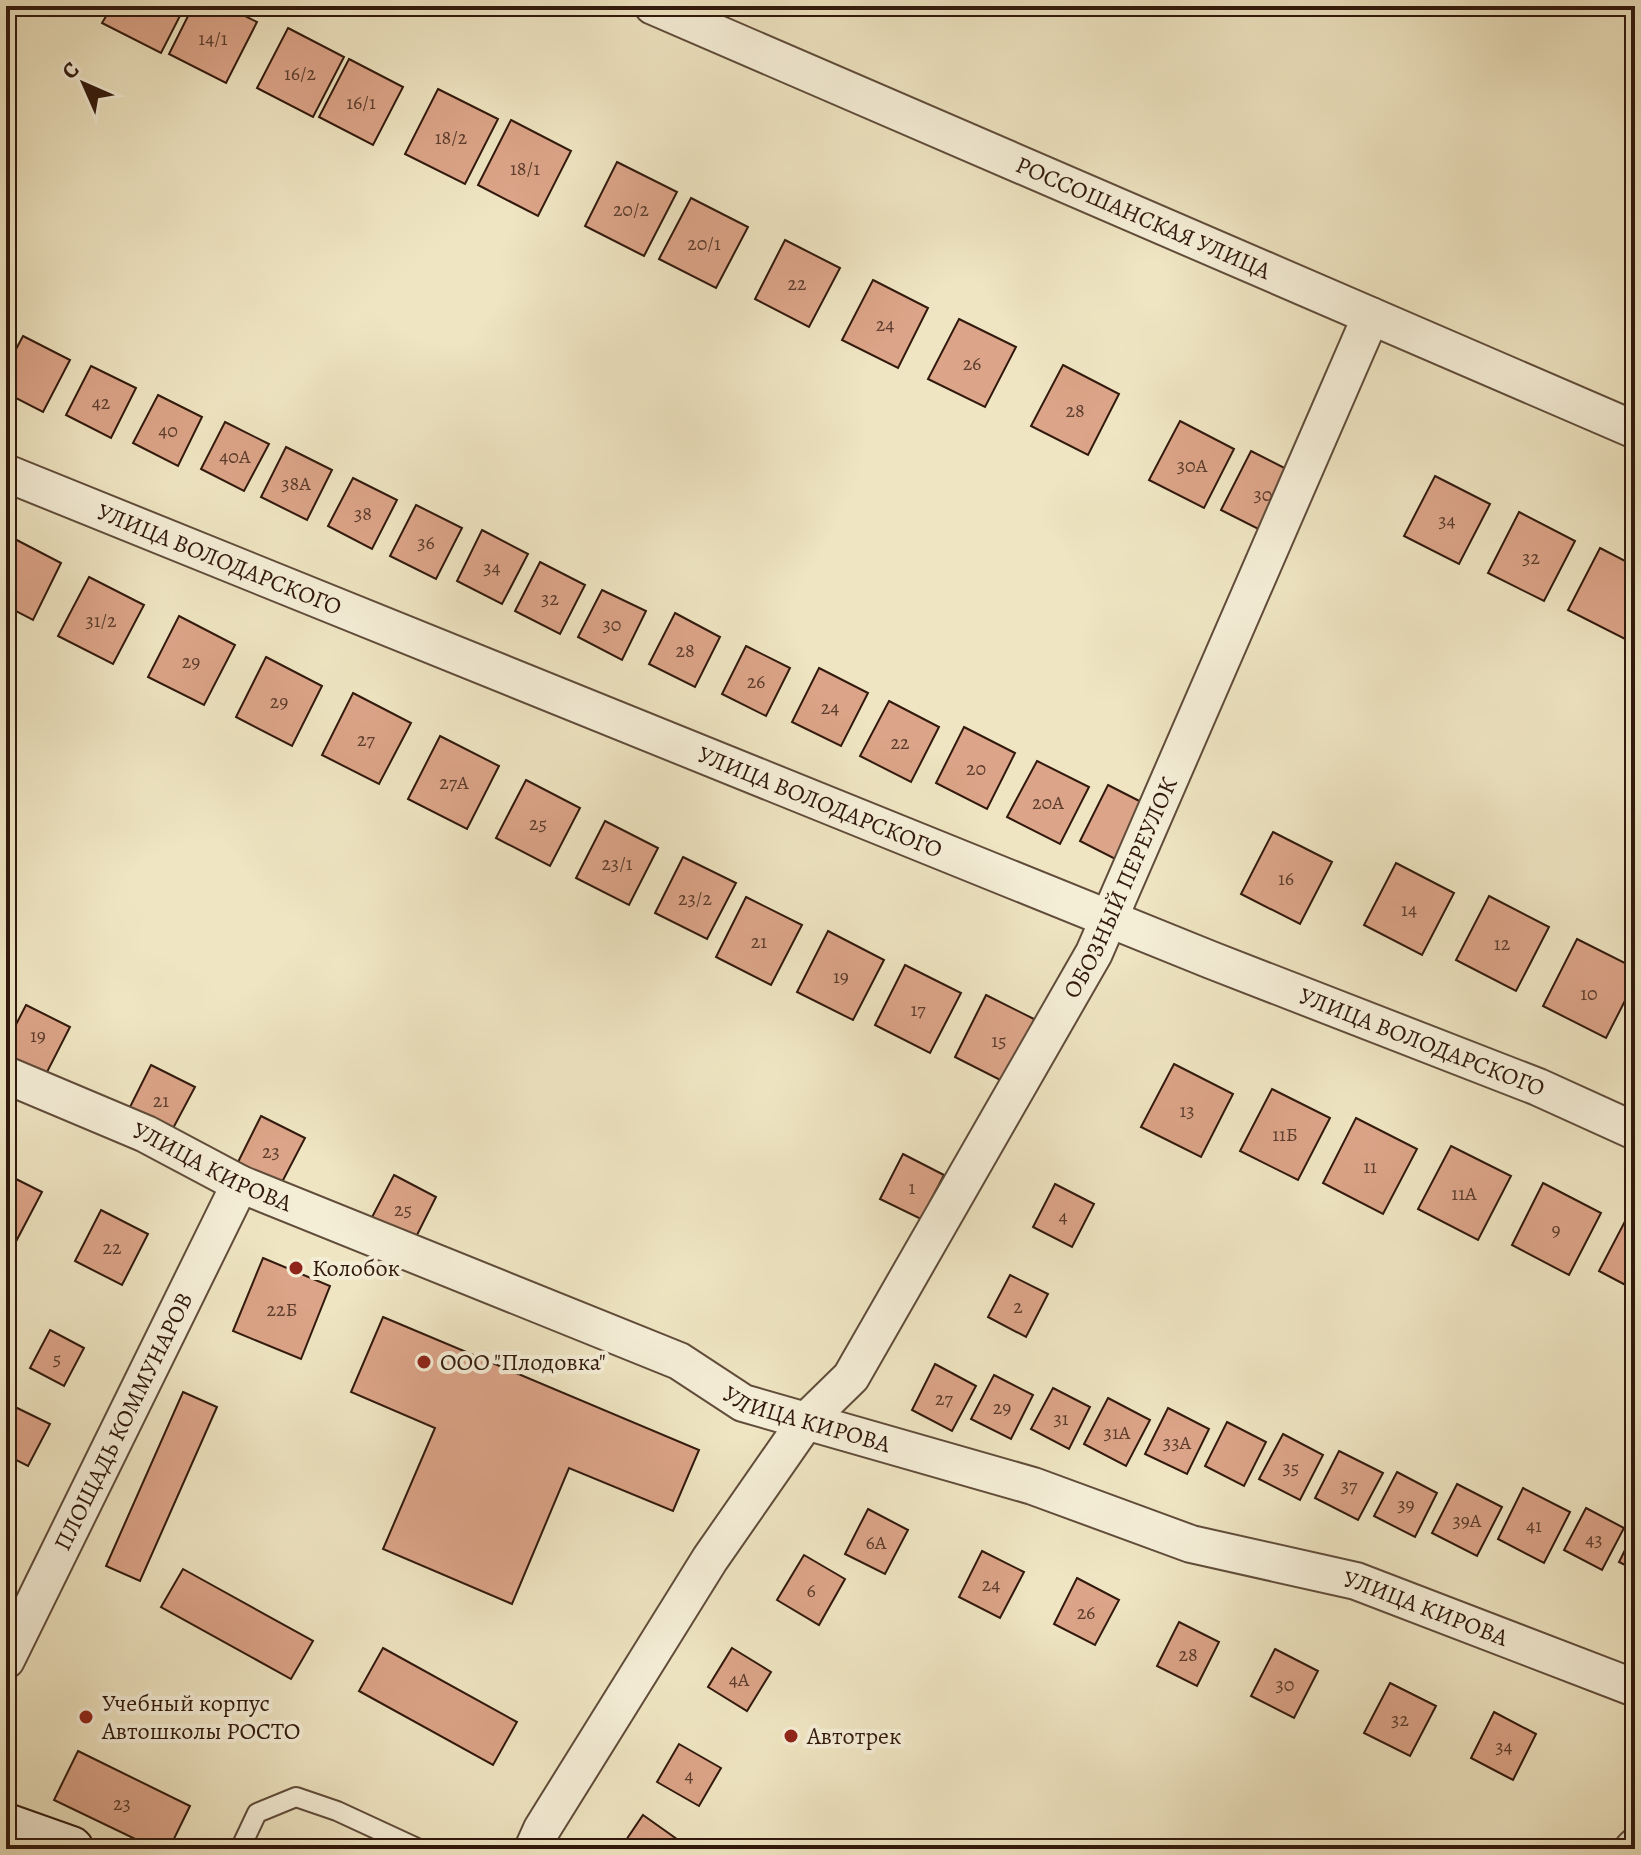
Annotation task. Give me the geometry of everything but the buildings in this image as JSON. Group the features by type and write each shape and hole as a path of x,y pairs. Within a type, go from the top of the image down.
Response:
{"street":[{"name":"РОССОШАНСКАЯ УЛИЦА","path":"653,6 1635,430"},
{"name":"ОБОЗНЫЙ ПЕРЕУЛОК","path":"806,1421 851,1377 1094,953 1371,316"},
{"name":"УЛИЦА ВОЛОДАРСКОГО","path":"6,473 1211,960 1538,1087 1635,1131"},
{"name":"УЛИЦА КИРОВА","path":"6,1075 146,1134 240,1184 679,1361 743,1403 1033,1486 1191,1544 1356,1581 1634,1689"},
{"name":"ПЛОЩАДЬ КОММУНАРОВ","path":"6,1660 240,1184"},
{"path":"533,1849 542,1829 710,1559 806,1421"},
{"path":"7,1828 71,1849"}],"lane":[{"path":"240,1849 257,1813 296,1797 337,1811 417,1848"}],"place":[{"name":"Колобок","path":"296,1268"},
{"name":"ООО \"Плодовка\"","path":"424,1362"},
{"name":"Учебный корпус Автошколы РОСТО","path":"86,1717"},
{"name":"Автотрек","path":"791,1736"}]}
